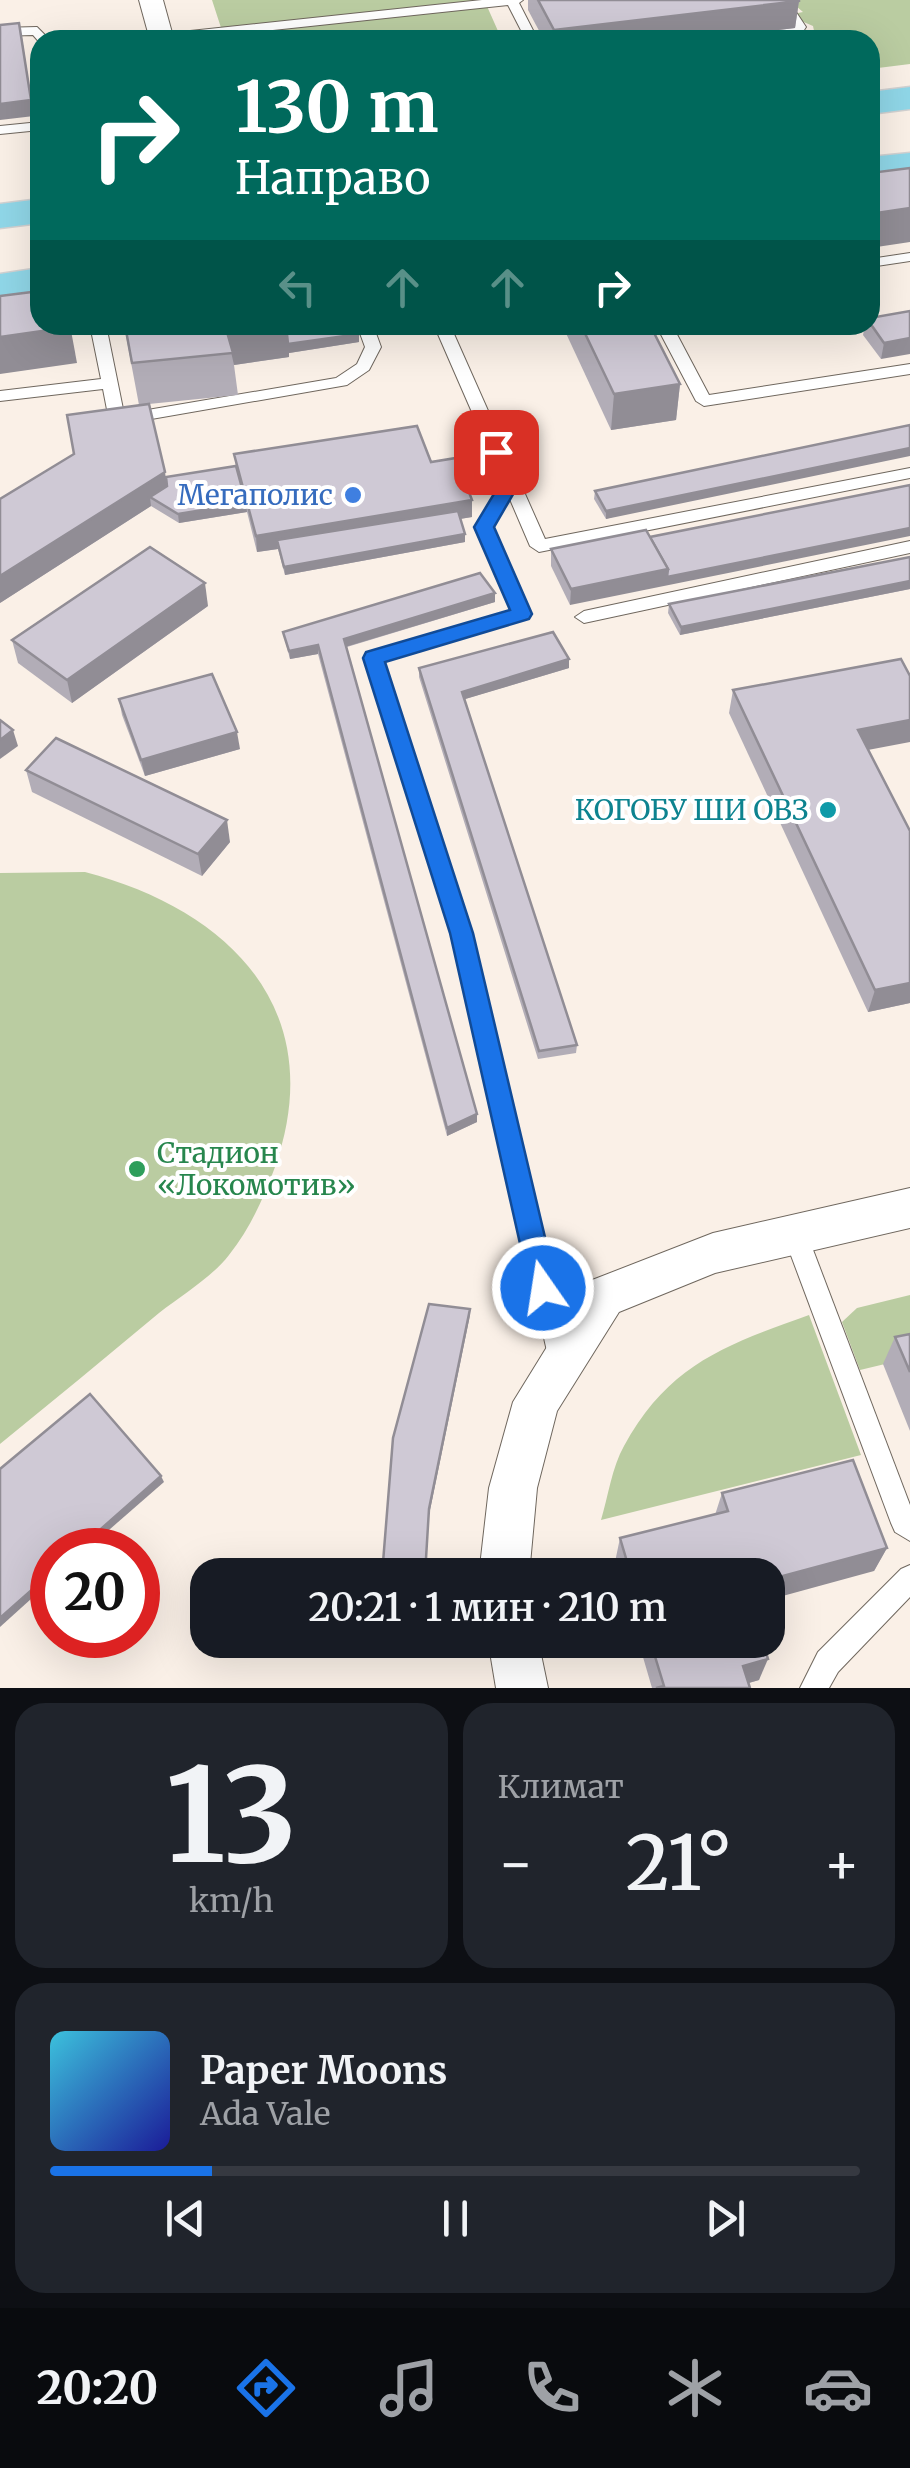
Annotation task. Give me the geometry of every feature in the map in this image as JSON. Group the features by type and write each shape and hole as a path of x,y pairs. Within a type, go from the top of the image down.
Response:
{"main road":[{"path":"880,102 910,98"},
{"path":"880,168 910,164"},
{"path":"0,216 30,212"},
{"path":"0,286 30,282"}],"street":[{"path":"151,0 159,30"},
{"path":"506,1558 513,1488 536,1402 602,1297 713,1253 910,1208"},
{"path":"516,1658 522,1688"}],"lane":[{"path":"243,30 515,0 528,30"},
{"path":"782,0 800,27 793,30"},
{"path":"0,32 30,31"},
{"path":"0,130 30,127"},
{"path":"880,262 910,257"},
{"path":"100,335 117,420 341,382 363,368 373,347 369,335"},
{"path":"446,335 539,546 910,473"},
{"path":"669,335 704,401 910,369"},
{"path":"0,396 109,383"},
{"path":"510,484 484,527 522,614 373,658 462,933 561,1362"},
{"path":"584,617 910,547"},
{"path":"795,1234 904,1523 910,1528"},
{"path":"814,1688 828,1662 910,1578"}],"green space":[{"path":"212,0 489,0 486,4 498,30 222,30"},
{"path":"789,0 910,0 910,64 880,68 880,30 814,30 799,20 798,13 803,12"},
{"name":"Cтадион «Локомотив»","path":"85,872 137,889 184,912 223,941 255,975 277,1015 289,1060 289,1111 275,1167 261,1201 244,1234 222,1263 0,1444 0,873"},
{"path":"910,1295 910,1358 860,1370 842,1322 857,1308"},
{"path":"809,1315 861,1455 601,1520 620,1454 660,1395 680,1376 726,1348"}],"building":[{"path":"538,0 799,0 799,1 554,30"},
{"path":"19,23 30,100 0,104 0,25"},
{"path":"910,168 910,208 880,212 880,172"},
{"path":"30,292 30,333 0,337 0,296"},
{"path":"910,311 910,338 884,343 878,335 880,316"},
{"path":"127,335 228,335 233,353 132,363"},
{"path":"287,335 352,335 288,344"},
{"path":"586,335 655,335 680,384 614,394"},
{"path":"149,404 165,472 0,576 0,499 74,454 67,415"},
{"path":"910,425 910,448 606,511 595,491"},
{"name":"Мегаполис","path":"417,426 431,462 456,458 472,500 256,536 234,454"},
{"path":"236,466 246,503 178,514 150,497 167,486 166,477"},
{"path":"910,485 910,528 667,577 668,569 650,537"},
{"path":"458,511 465,534 284,567 277,540"},
{"path":"646,530 668,569 571,589 551,549"},
{"path":"150,547 205,583 67,680 12,640"},
{"path":"910,557 910,581 681,627 669,604"},
{"path":"480,573 495,593 344,639 477,1114 447,1128 318,645 289,651 283,632"},
{"path":"553,632 569,659 462,692 577,1045 539,1051 419,668"},
{"name":"КОГОБУ ШИ ОВЗ","path":"901,659 910,676 910,720 858,730 910,831 910,983 875,990 733,690"},
{"path":"212,674 237,732 141,760 119,699"},
{"path":"0,720 13,730 0,740"},
{"path":"56,738 227,820 198,854 26,770"},
{"path":"429,1304 470,1309 429,1509 426,1558 383,1558 393,1438"},
{"path":"910,1334 910,1372 895,1337"},
{"path":"90,1394 161,1476 102,1528 30,1528 30,1591 0,1618 0,1469"},
{"path":"853,1460 887,1548 785,1575 785,1558 626,1558 620,1538 728,1511 722,1493"},
{"path":"655,1658 768,1659 743,1666 750,1688 656,1688 664,1686"}],"place":[{"name":"Мегаполис","path":"353,495"},
{"name":"КОГОБУ ШИ ОВЗ","path":"828,810"},
{"name":"Cтадион «Локомотив»","path":"137,1169"}],"route":[{"path":"496,452 510,484 484,527 522,614 373,658 462,933 543,1288"}]}
